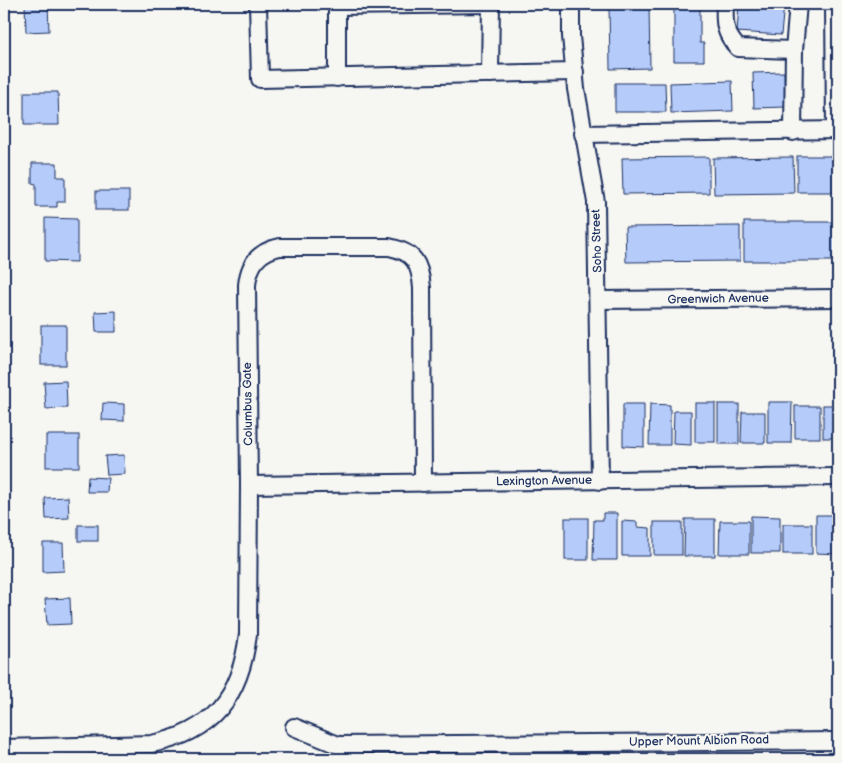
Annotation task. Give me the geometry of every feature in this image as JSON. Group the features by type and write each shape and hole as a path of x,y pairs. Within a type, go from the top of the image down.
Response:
{"street":[{"path":"258,4 260,79 574,72"},
{"path":"337,78 337,5 491,4 490,74"},
{"name":"Soho Street","path":"571,4 574,72 596,202 600,481"},
{"path":"725,4 724,24 728,38 738,48 794,50"},
{"path":"793,132 794,50 798,4"},
{"path":"583,134 837,130 834,4"},
{"name":"Columbus Gate","path":"4,748 125,752 174,740 193,731 209,719 225,703 234,690 244,663 248,634 248,277 249,270 259,256 271,248 389,248 402,250 418,265 422,288 423,482"},
{"name":"Greenwich Avenue","path":"598,300 838,298"},
{"name":"Lexington Avenue","path":"249,485 838,477"},
{"name":"Upper Mount Albion Road","path":"294,727 338,744 838,740"}],"building":[{"path":"25,4 48,4 49,31 26,32"},
{"path":"609,4 649,4 650,68 610,69"},
{"path":"674,4 700,4 700,43 704,43 704,61 674,61"},
{"path":"739,4 784,4 781,35 737,32"},
{"path":"784,72 785,107 754,108 753,73"},
{"path":"732,81 733,111 671,113 670,83"},
{"path":"615,83 665,83 666,112 615,112"},
{"path":"24,92 58,92 59,125 24,125"},
{"path":"797,156 838,156 838,192 797,192"},
{"path":"709,157 709,193 623,194 622,158"},
{"path":"793,157 794,193 714,194 713,158"},
{"path":"32,163 57,163 57,177 65,177 65,202 57,202 57,207 36,207 36,184 32,183"},
{"path":"96,191 129,191 129,210 96,210"},
{"path":"45,218 77,219 77,262 45,261"},
{"path":"744,222 838,222 838,261 744,261"},
{"path":"740,226 740,261 626,262 625,227"},
{"path":"116,311 116,332 96,332 95,312"},
{"path":"41,325 66,325 66,365 41,365"},
{"path":"66,381 67,408 46,409 44,382"},
{"path":"768,402 792,402 791,443 768,443"},
{"path":"103,403 124,404 124,421 102,420"},
{"path":"695,403 715,403 715,442 695,442"},
{"path":"623,404 644,404 644,447 623,446"},
{"path":"650,404 670,405 670,445 649,445"},
{"path":"718,404 739,404 739,444 718,444"},
{"path":"823,405 838,405 838,438 823,438"},
{"path":"795,406 820,406 820,438 795,438"},
{"path":"674,411 691,411 691,445 673,444"},
{"path":"742,412 765,412 765,443 741,443"},
{"path":"46,435 79,435 79,467 46,467"},
{"path":"124,455 125,474 107,475 105,456"},
{"path":"88,477 108,478 107,492 87,492"},
{"path":"68,497 69,518 46,519 45,498"},
{"path":"603,513 617,513 617,560 593,560 594,520 603,520"},
{"path":"816,515 838,515 838,554 816,553"},
{"path":"751,516 780,517 780,553 751,553"},
{"path":"565,518 588,518 588,560 565,560"},
{"path":"685,519 715,519 715,556 684,556"},
{"path":"622,521 637,522 637,527 650,528 650,556 622,556"},
{"path":"720,521 749,521 749,554 719,554"},
{"path":"654,522 682,522 682,555 654,555"},
{"path":"783,524 812,524 812,554 783,554"},
{"path":"78,525 98,525 98,541 78,541"},
{"path":"43,543 63,543 64,571 43,572"},
{"path":"70,598 71,624 47,625 45,599"}]}
